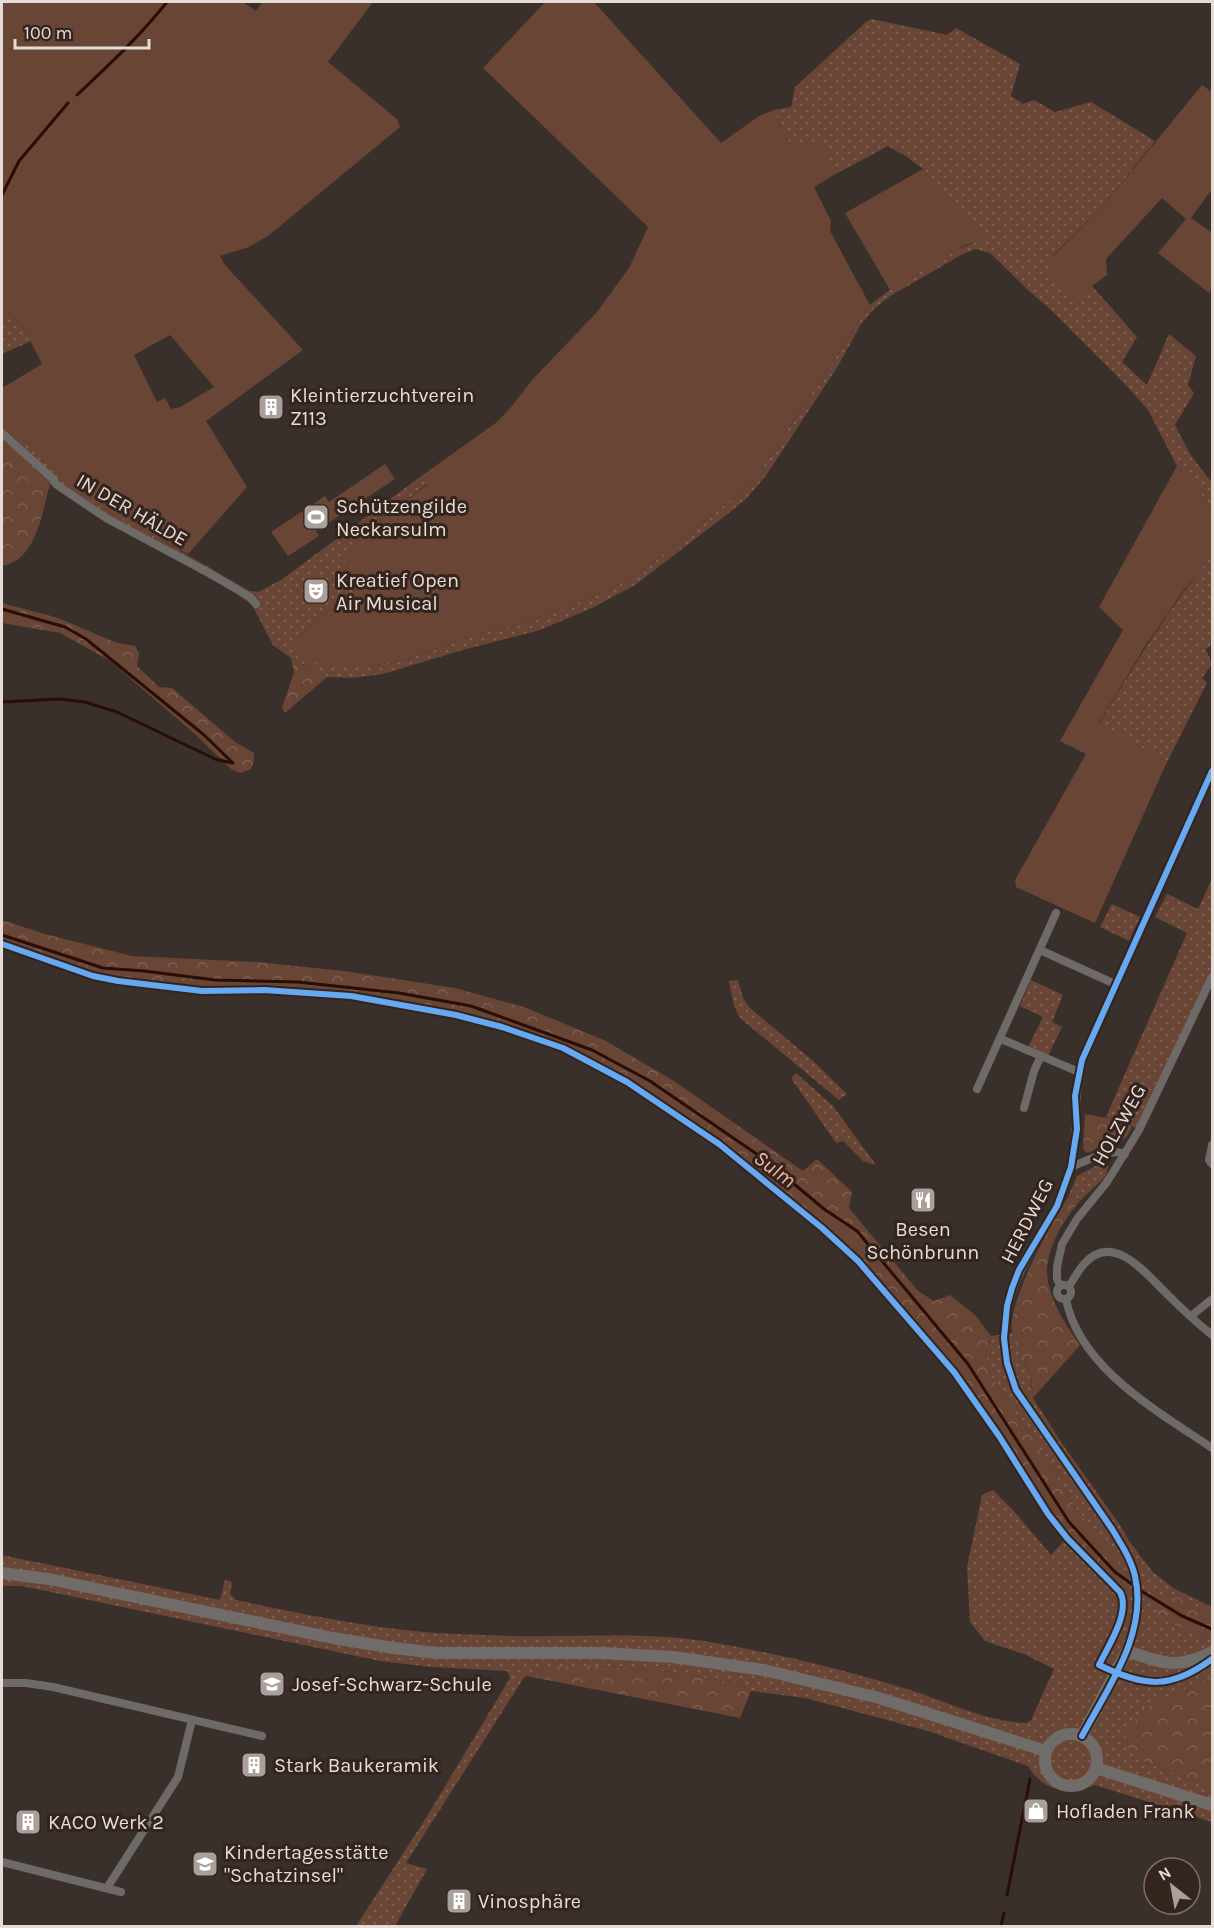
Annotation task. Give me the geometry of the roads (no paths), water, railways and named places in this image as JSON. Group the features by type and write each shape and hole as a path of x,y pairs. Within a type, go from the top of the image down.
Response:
{"main road":[{"path":"2,1574 59,1581 333,1638 394,1648 437,1653 603,1653 672,1657 764,1670 879,1698 1046,1751"},
{"path":"1126,1651 1177,1664 1193,1661 1212,1652"},
{"name":"HERDWEG","path":"1082,1736 1126,1651"},
{"path":"1067,1734 1082,1736 1093,1746 1096,1753 1096,1768 1086,1781 1070,1786 1061,1784 1048,1774 1044,1760 1046,1751 1053,1740 1060,1736 1067,1734"},
{"path":"1096,1768 1212,1805"}],"street":[{"name":"IN DER HÄLDE","path":"2,433 57,485 106,518 209,573 250,597 256,604"},
{"name":"HERDWEG","path":"1126,1651 1136,1623 1138,1609 1135,1576 1125,1551 1112,1529 1016,1390 1007,1363 1004,1325 1012,1288 1019,1270 1057,1206 1071,1167 1077,1129 1075,1096 1082,1060 1212,771"},
{"path":"978,1089 1056,913"},
{"path":"1040,950 1115,984"},
{"name":"HOLZWEG","path":"1065,1286 1057,1280 1062,1244 1077,1219 1107,1182 1125,1154 1212,976"},
{"path":"1001,1039 1079,1072"},
{"path":"1024,1108 1034,1071 1041,1056"},
{"path":"1212,1145 1209,1160 1212,1164"},
{"name":"HERDWEG","path":"1071,1167 1112,1152 1120,1151 1125,1154"},
{"path":"1065,1286 1085,1262 1102,1254 1120,1254 1142,1268 1212,1335"},
{"name":"HOLZWEG","path":"1065,1286 1057,1288 1057,1295 1065,1299 1081,1336 1107,1370 1131,1392 1212,1448"},
{"path":"1191,1316 1212,1299"},
{"path":"2,1683 26,1683 53,1688 262,1736"},
{"path":"107,1888 178,1777 192,1720"},
{"path":"2,1862 121,1892"}],"waterway":[{"path":"77,95 135,38 167,2"},
{"path":"2,195 19,161 68,103"},
{"path":"2,609 65,627 86,639 204,735 233,763"},
{"path":"2,702 60,699 85,702 117,712 215,759 232,763"},
{"name":"Sulm","path":"2,935 103,968 215,980 298,982 399,993 471,1006 592,1050 650,1081 764,1159 824,1209 857,1231 968,1364 1069,1522 1115,1572 1133,1585"},
{"name":"Sulm","path":"1138,1589 1182,1616 1212,1629"},
{"path":"1007,1895 1030,1779"},
{"path":"1001,1926 1004,1913"}],"place":[{"name":"Kleintierzuchtverein Z113","path":"271,407"},
{"name":"Schützengilde Neckarsulm","path":"316,517"},
{"name":"Kreatief Open Air Musical","path":"316,591"},
{"name":"Besen Schönbrunn","path":"923,1200"},
{"name":"Josef-Schwarz-Schule","path":"272,1684"},
{"name":"Stark Baukeramik","path":"254,1765"},
{"name":"Hofladen Frank","path":"1036,1811"},
{"name":"KACO Werk 2","path":"28,1822"},
{"name":"Kindertagesstätte \"Schatzinsel\"","path":"205,1864"},
{"name":"Vinosphäre","path":"459,1901"}]}
